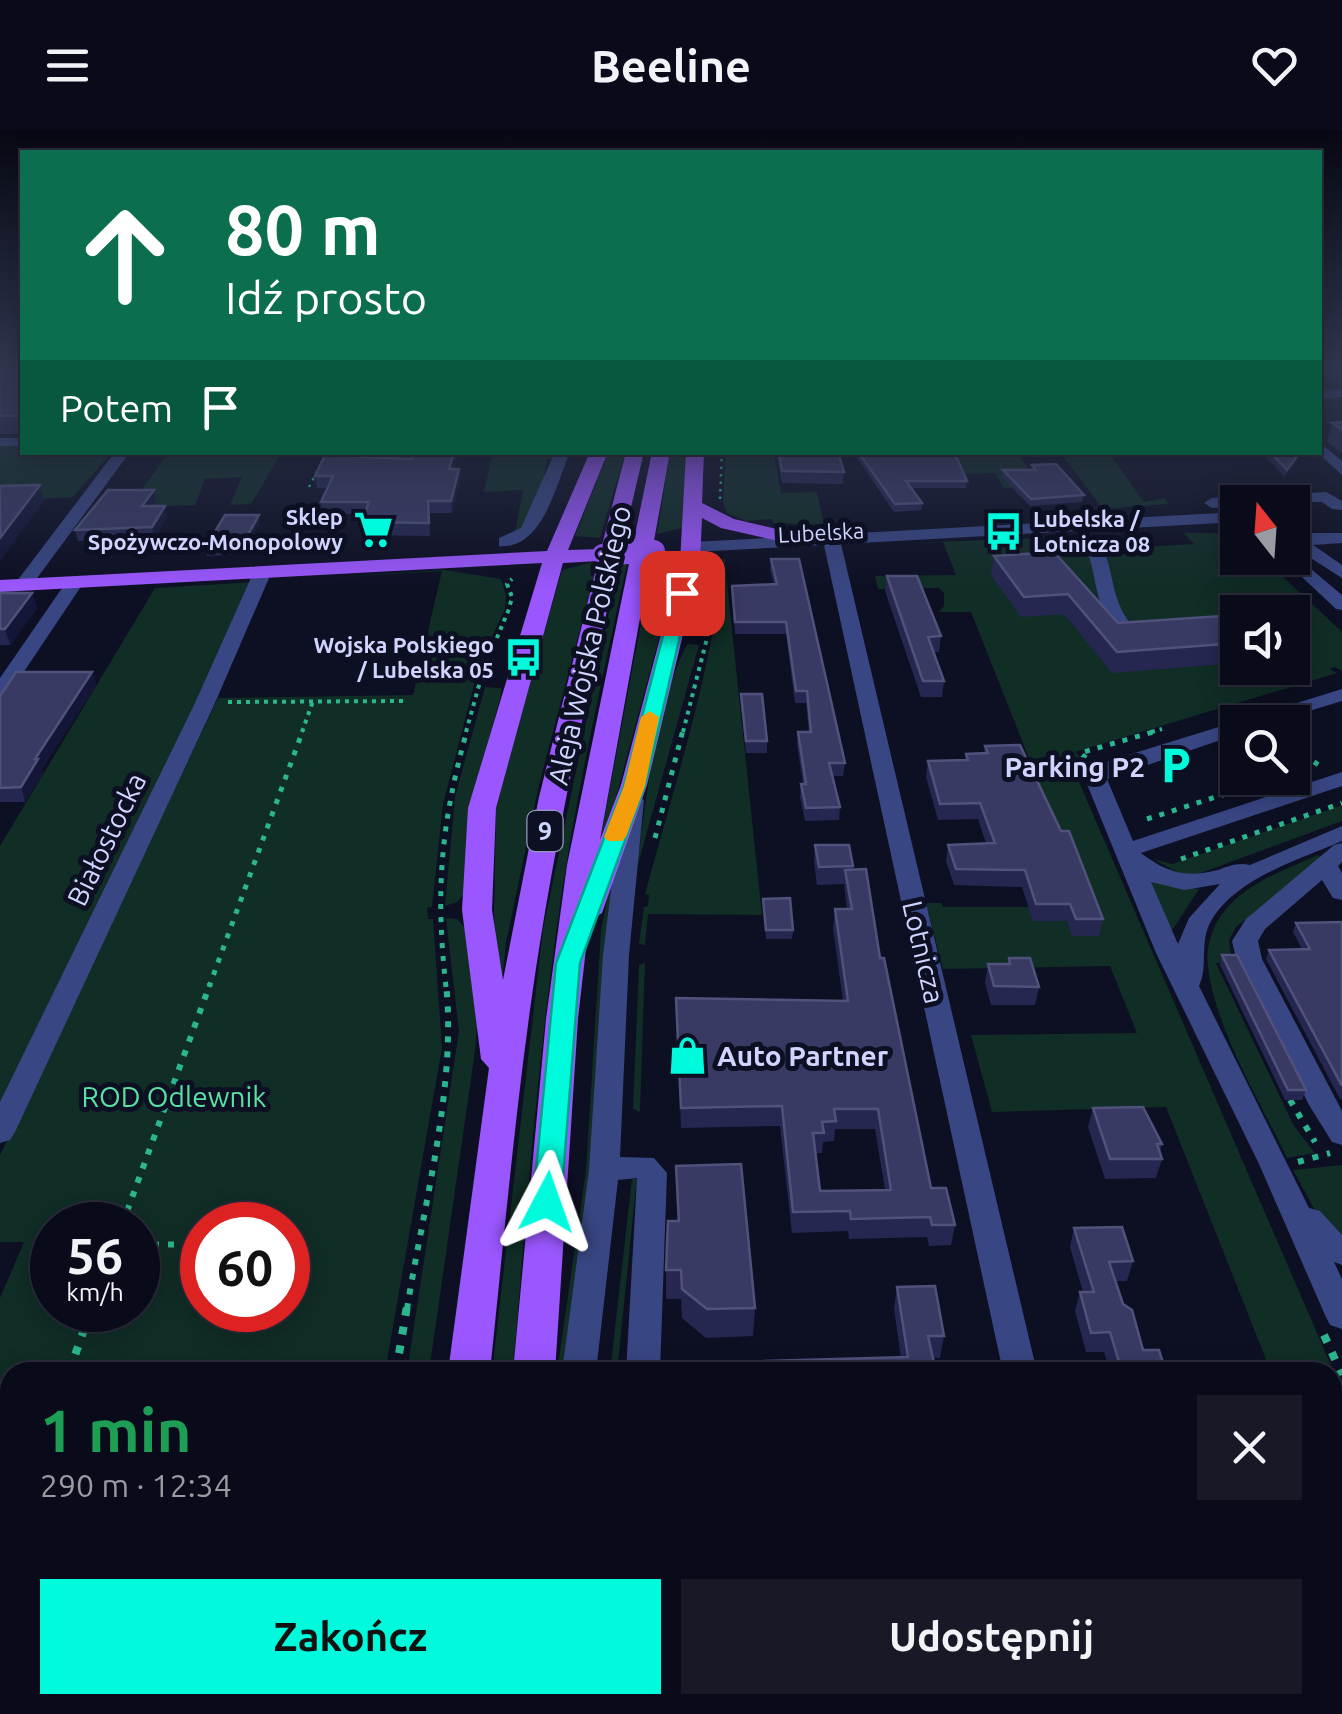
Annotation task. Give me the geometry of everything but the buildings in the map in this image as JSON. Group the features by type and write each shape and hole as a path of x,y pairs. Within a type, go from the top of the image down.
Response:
{"main road":[{"path":"502,1102 477,910 480,831 490,771 556,553 598,455"},
{"name":"Aleja Wojska Polskiego","path":"471,1362 502,1102 540,858 634,455"},
{"name":"Aleja Wojska Polskiego","path":"535,1362 568,963 594,787 660,455"},
{"path":"568,963 634,786 693,542 695,455"},
{"path":"695,507 728,524 778,534"},
{"name":"Lubelska","path":"0,586 693,542"},
{"name":"Lubelska","path":"404,562 505,544 556,553"},
{"path":"404,562 502,572 544,592"}],"street":[{"path":"1322,449 1342,470"},
{"path":"23,585 120,455"},
{"path":"505,544 528,531 562,455"},
{"name":"Lubelska","path":"1310,499 1326,496 1340,506"},
{"path":"1310,508 1340,506"},
{"name":"Lubelska","path":"693,542 1220,513"},
{"path":"1062,524 1090,540 1098,552 1106,611 1123,626"},
{"name":"Lubelska","path":"693,542 778,534 832,535"},
{"name":"Lotnicza","path":"832,535 1018,1362"},
{"path":"1090,540 1170,536"},
{"path":"1310,548 1342,538"},
{"path":"1310,558 1342,573"},
{"path":"1310,564 1342,595"},
{"path":"1310,567 1342,605"},
{"name":"Białostocka","path":"0,1132 205,702 263,571"},
{"path":"1309,575 1320,596 1342,616"},
{"path":"0,693 76,582"},
{"path":"1309,705 1342,695"},
{"path":"1220,734 1096,775 1195,1010 1290,1197 1322,1238 1342,1287"},
{"path":"1129,853 1342,779"},
{"path":"580,1362 604,1170 616,954 634,786"},
{"path":"1195,1010 1186,958 1198,918 1225,890 1342,833"},
{"path":"1129,853 1154,876 1185,884 1286,858"},
{"path":"1342,892 1334,858 1255,924 1244,941 1249,959 1322,1105 1342,1134"},
{"path":"604,1170 643,1166 652,1173 643,1362"},
{"path":"1328,1250 1342,1315"}],"path":[{"path":"309,487 325,455"},
{"path":"720,506 722,455"},
{"path":"653,845 706,642 721,553"},
{"path":"398,1362 446,1072 450,1015 438,913 448,803 483,671 509,609 509,581"},
{"path":"205,702 407,700"},
{"path":"130,1202 313,701"},
{"path":"1310,759 1342,779"},
{"path":"1147,819 1223,795"},
{"path":"72,1362 83,1332"}],"green space":[{"path":"20,444 20,455 109,455 73,497 0,501 0,445"},
{"path":"167,455 280,455 251,504 230,505 242,477 205,479 195,505 152,506 155,501 134,501"},
{"path":"493,455 558,455 547,459 534,510 515,533 523,490 484,492"},
{"path":"608,455 624,455 600,538 575,536"},
{"path":"670,455 686,455 685,527 657,534"},
{"path":"726,455 774,455 781,493 817,492 824,525 774,523 772,519 746,521 727,513 723,503"},
{"path":"939,455 1018,455 1038,480 1033,487 1004,488 995,473 960,474"},
{"path":"1062,455 1110,455 1144,502 1165,498 1168,504 1103,509"},
{"path":"1184,533 1215,533 1220,534 1220,575 1281,575 1302,595 1220,595 1220,685 1297,685 1220,705 1220,708 1075,752 1084,761 1076,775 1329,1362 1267,1362 1166,1107 992,1112 971,1035 1137,1033 1110,966 943,969 926,903 941,903 943,907 1029,907 1033,921 1067,921 1073,936 1099,935 971,612 939,612 944,606 944,593 939,588 878,589 875,576 956,575 943,542 906,543 1068,537 1066,540 1076,551 1194,544"},
{"path":"724,554 762,915 648,914 645,945 639,944 644,907 648,906 649,895 645,894 702,683"},
{"path":"653,558 679,565 606,834 600,842"},
{"path":"620,560 628,560 579,792 556,933 514,1362 493,1362 543,929"},
{"path":"593,562 590,575 594,576 539,785 506,943 502,981 496,959 494,912 496,810 501,784 562,570"},
{"name":"ROD Odlewnik","path":"444,570 501,579 505,609 480,662 443,804 432,907 427,908 428,919 433,919 442,1048 387,1362 0,1362 0,1298 24,1242 0,1242 0,1155 218,698 413,695 442,571 337,577"},
{"path":"255,582 0,1104 0,846 155,588"},
{"path":"1310,602 1342,632 1342,671 1330,669 1337,673 1310,681"},
{"path":"687,644 699,645 637,868 659,725"},
{"path":"485,687 501,688 501,695 471,805 465,893 457,902 445,906 455,797"},
{"path":"1342,805 1342,821 1195,875 1182,875 1153,859 1172,864"},
{"path":"1318,855 1323,859 1236,927 1229,940 1232,962 1216,963 1294,1126 1315,1153 1287,1158 1229,1039 1212,990 1208,951 1217,922 1245,891"},
{"path":"612,874 591,1165 564,1362 558,1362 586,1170 601,930"},
{"path":"1146,879 1199,889 1173,929 1169,929"},
{"path":"446,918 457,919 465,928 477,1026 475,1051 430,1362 409,1362 459,1031"},
{"path":"645,963 640,1112 633,1109 639,965"},
{"path":"1342,1165 1342,1239 1316,1212 1293,1170"},
{"path":"637,1178 618,1362 611,1362 632,1179"}],"slow traffic":[{"path":"615,837 634,786 650,717"}],"place":[{"name":"Sklep Spożywczo-Monopolowy","path":"373,529"},
{"name":"Lubelska / Lotnicza 08","path":"1003,531"},
{"name":"Wojska Polskiego / Lubelska 05","path":"524,657"},
{"name":"Parking P2","path":"1175,766"},
{"name":"Auto Partner","path":"687,1055"}],"route":[{"path":"547,1202 568,963 634,786 682,593"}]}
